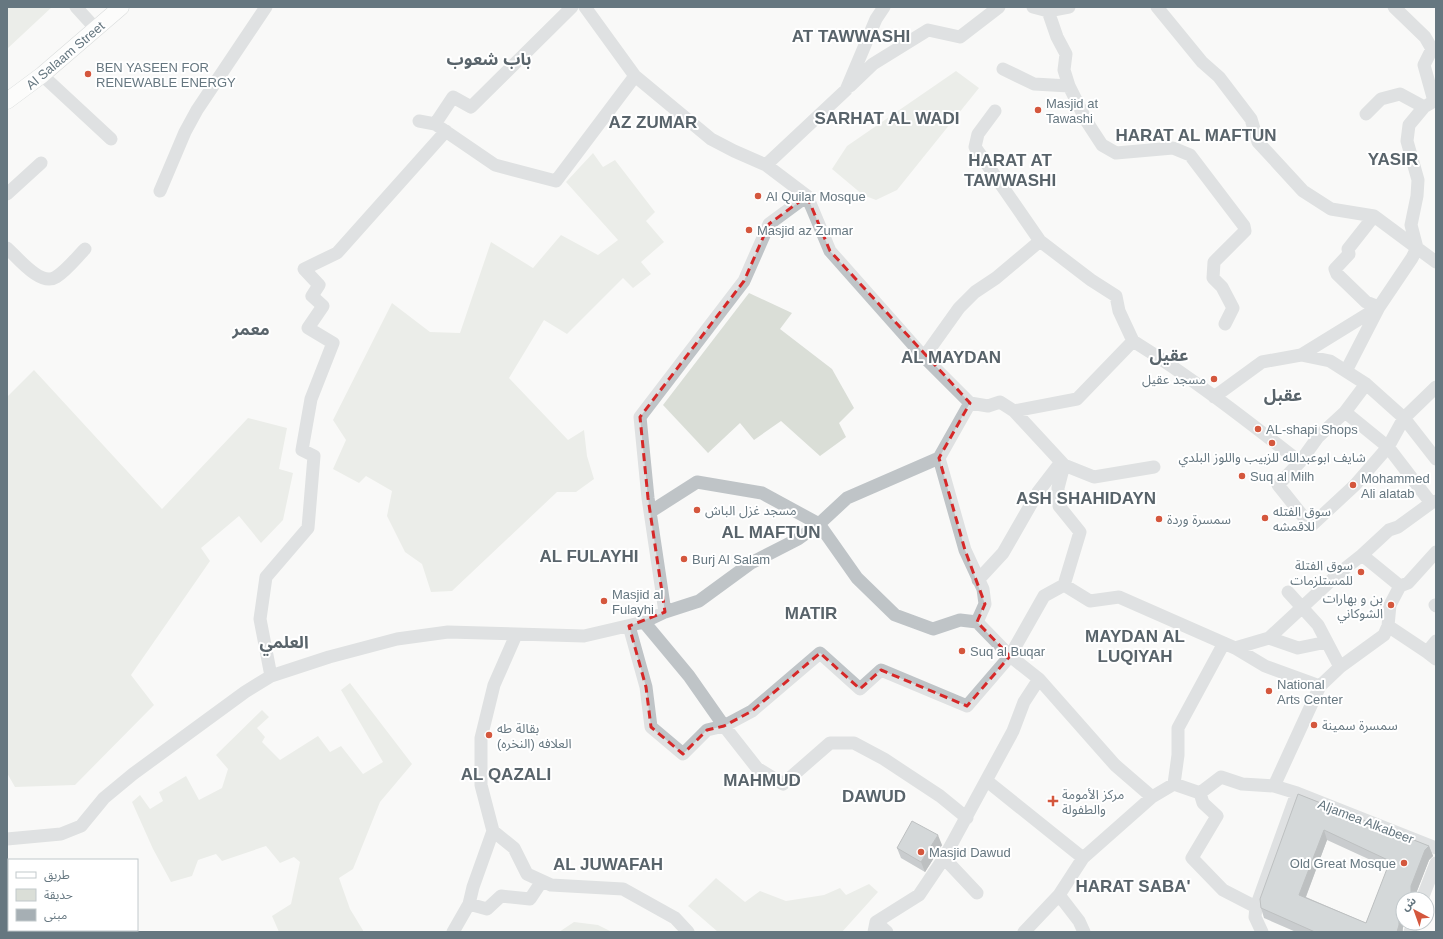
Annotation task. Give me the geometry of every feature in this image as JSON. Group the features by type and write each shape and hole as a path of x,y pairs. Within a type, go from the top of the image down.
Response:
{"main road":[{"name":"Al Salaam Street","path":"7,101 42,76 121,7"}],"street":[{"path":"76,7 96,29"},
{"path":"271,676 260,619 266,577 308,528 314,456 302,450 310,399 333,343 308,328 323,306 312,296 319,285 304,270 337,254 440,128 453,97 471,107 572,7"},
{"path":"585,7 635,76 711,139 734,151 766,164 807,196 830,251 924,357 970,403 988,406 1000,402 1014,411 1063,464 1094,477 1154,467"},
{"path":"766,164 873,64 928,30 960,38 999,7"},
{"path":"1033,7 1048,9 1070,7"},
{"path":"1157,7 1202,62 1218,77 1251,119 1258,142 1303,191 1331,209 1374,216 1436,262"},
{"path":"1394,7 1425,37 1432,49 1424,64 1432,103"},
{"path":"160,190 185,132 197,110 261,9"},
{"path":"846,90 880,9"},
{"path":"1048,9 1057,37 1066,54 1064,70 1069,86 1087,122 1102,145 1116,153 1173,148 1190,155 1244,226 1245,231 1239,239 1214,262 1213,278 1222,287 1232,308 1225,324"},
{"path":"1003,70 1034,84 1069,86"},
{"path":"42,76 111,139"},
{"path":"419,121 440,128 495,165 556,181 635,76"},
{"path":"1366,114 1381,100 1400,94 1432,103"},
{"path":"1346,371 1379,307 1412,258 1417,248 1411,225 1417,196 1418,180 1407,141 1408,125 1432,103"},
{"path":"995,111 978,134 976,147 1040,241 1091,280 1116,296 1119,311 1133,341 1214,397 1300,462"},
{"path":"7,194 41,163"},
{"path":"665,612 650,512 640,417 744,281 769,224 807,196"},
{"path":"1374,216 1348,249 1349,254 1335,269 1338,274 1366,302 1379,307"},
{"path":"924,357 959,308 975,292 996,278 1040,241"},
{"path":"7,248 39,278 47,280 56,278 85,249"},
{"path":"1214,397 1262,362 1300,355 1379,307"},
{"path":"1014,411 1077,399 1133,341"},
{"path":"1300,355 1330,361 1366,384 1404,418 1436,459"},
{"path":"1366,384 1345,412 1318,437 1300,462 1278,485 1306,520 1313,524 1355,485 1388,448 1404,418 1436,387"},
{"path":"7,839 61,834 81,826 104,798 133,774 245,692 271,676 329,657 397,638 448,632 584,636 644,622 665,612 699,601 751,563 798,539 820,524 847,498 939,458 970,403"},
{"path":"1269,638 1338,574 1362,555 1389,530 1398,527 1434,502 1388,448 1345,412"},
{"path":"939,458 965,550 983,589 985,604 977,622"},
{"path":"978,580 1003,553 1038,492 1063,464"},
{"path":"629,626 646,687 651,727 683,754 706,730 724,726 752,711 820,653 860,689 881,670 967,706 1010,656 1044,596 1064,585 1080,532 1059,506 1058,488 1063,464"},
{"path":"650,512 697,482 762,493 820,524 857,578 895,615 933,629 960,620 977,622 1010,656 1039,678 1115,765 1152,797"},
{"path":"1274,786 1320,686 1340,667 1384,635 1388,626 1390,605 1400,586 1408,583 1436,552"},
{"path":"1362,555 1400,586"},
{"path":"1064,585 1090,601 1119,597 1230,645 1265,666 1320,686"},
{"path":"1288,592 1318,625 1340,667"},
{"path":"644,622 689,676 724,726 757,768 783,784 830,743 854,743 884,759 927,788 967,818"},
{"path":"1388,626 1432,656 1436,640"},
{"path":"452,932 469,904 473,886 493,831 481,785 481,738 494,685 516,635"},
{"path":"1174,784 1178,755 1178,728 1230,645 1269,638 1298,648 1327,642"},
{"path":"875,927 918,895 944,858 987,781 1013,731 1024,702 1039,678"},
{"name":"Aljamea Alkabeer","path":"1200,793 1221,777 1242,784 1274,786 1296,793 1436,848"},
{"path":"987,781 1082,858"},
{"path":"1024,932 1059,895 1082,858 1152,797 1174,784 1200,793 1203,803 1217,816 1192,858 1223,890 1256,907"},
{"path":"1262,932 1255,917 1256,907 1296,793"},
{"path":"493,831 514,848 527,874 551,885 623,888 675,918 688,932"},
{"path":"944,858 977,894"},
{"path":"1425,891 1436,863"},
{"path":"469,904 487,909 501,896 530,900 542,881"},
{"path":"1059,895 1079,921 1084,932"},
{"path":"875,927 887,932"}],"highlighted area":[{"path":"807,196 830,251 970,403 939,458 965,550 985,604 977,622 1010,656 967,706 881,670 860,689 820,653 752,711 724,726 707,730 683,754 651,727 646,687 629,626 665,612 648,498 640,417 744,281 769,224"}],"green space":[{"path":"7,7 52,7 7,49"},
{"path":"956,71 979,88 897,190 876,200 863,195 832,169 847,146"},
{"path":"593,153 603,167 615,160 655,212 646,221 664,242 641,262 651,274 633,288 623,278 567,334 544,320 509,378 568,440 584,430 587,456 594,479 576,492 557,492 452,591 431,592 422,564 405,552 387,516 392,491 366,476 359,483 333,469 346,440 333,420 392,303 430,332 460,333 491,242 533,268 561,235 598,255 618,240 566,182"},
{"path":"749,293 792,313 780,329 832,369 854,408 839,423 846,437 820,456 781,421 754,440 740,423 708,453 663,405"},
{"path":"34,370 162,509 248,418 287,428 279,469 293,473 283,520 261,543 239,516 201,548 210,561 131,675 154,705 75,785 15,787 7,773 7,397"},
{"path":"350,683 412,764 380,802 353,869 339,878 350,909 364,932 279,932 272,916 291,904 300,862 294,857 280,863 266,846 222,861 216,854 198,860 192,876 171,882 153,849 132,802 140,795 150,809 163,801 159,792 186,776 199,800 222,788 228,769 216,755 262,710 269,717 257,728 265,737 262,742 280,760 318,736 330,752 341,746 363,774 383,762 341,690"},
{"path":"716,878 745,902 760,891 786,901 824,895 840,888 846,895 869,884 878,892 842,932 718,932 688,906"},
{"path":"574,922 598,925 612,932 559,932"}],"building":[{"name":"Old Great Mosque","path":"1298,794 1429,846 1425,850 1411,886 1411,891 1395,891 1395,931 1397,932 1315,932 1261,908 1260,899","holes":["1324,830 1390,861 1366,923 1299,895"]},
{"path":"912,821 938,835 921,862 897,848"}],"place":[{"name":"BEN YASEEN FOR RENEWABLE ENERGY","path":"88,74"},
{"name":"Masjid at Tawashi","path":"1038,110"},
{"name":"Al Quilar Mosque","path":"758,196"},
{"name":"Masjid az Zumar","path":"749,230"},
{"name":"مسجد عقيل","path":"1214,379"},
{"name":"AL-shapi Shops","path":"1258,429"},
{"name":"شايف ابوعبدالله للزبيب واللوز البلدي","path":"1272,443"},
{"name":"Suq al Milh","path":"1242,476"},
{"name":"Mohammed Ali alatab","path":"1353,485"},
{"name":"مسجد غزل الباش","path":"697,510"},
{"name":"سوق الفتله للاقمشه","path":"1265,518"},
{"name":"سمسرة وردة","path":"1159,519"},
{"name":"Burj Al Salam","path":"684,559"},
{"name":"سوق الفتلة للمستلزمات","path":"1361,572"},
{"name":"Masjid al Fulayhi","path":"604,601"},
{"name":"بن و بهارات الشوكاني","path":"1391,605"},
{"name":"Suq al Buqar","path":"962,651"},
{"name":"National Arts Center","path":"1269,691"},
{"name":"سمسرة سمينة","path":"1314,725"},
{"name":"بقالة طه العلافه (النخره)","path":"489,735"},
{"name":"مركز الأمومة والطفولة","path":"1053,801"},
{"name":"Masjid Dawud","path":"921,852"},
{"name":"Old Great Mosque","path":"1404,863"}],"district":[{"name":"AT TAWWASHI","path":"851,36"},
{"name":"باب شعوب","path":"489,59"},
{"name":"SARHAT AL WADI","path":"887,118"},
{"name":"AZ ZUMAR","path":"653,122"},
{"name":"HARAT AL MAFTUN","path":"1196,135"},
{"name":"YASIR","path":"1393,159"},
{"name":"HARAT AT TAWWASHI","path":"1010,170"},
{"name":"معمر","path":"251,329"},
{"name":"عقيل","path":"1169,355"},
{"name":"AL MAYDAN","path":"951,357"},
{"name":"عقبل","path":"1283,395"},
{"name":"ASH SHAHIDAYN","path":"1086,498"},
{"name":"AL MAFTUN","path":"771,532"},
{"name":"AL FULAYHI","path":"589,556"},
{"name":"MATIR","path":"811,613"},
{"name":"العلمي","path":"284,642"},
{"name":"MAYDAN AL LUQIYAH","path":"1135,646"},
{"name":"AL QAZALI","path":"506,774"},
{"name":"MAHMUD","path":"762,780"},
{"name":"DAWUD","path":"874,796"},
{"name":"AL JUWAFAH","path":"608,864"},
{"name":"HARAT SABA'","path":"1133,886"}]}
